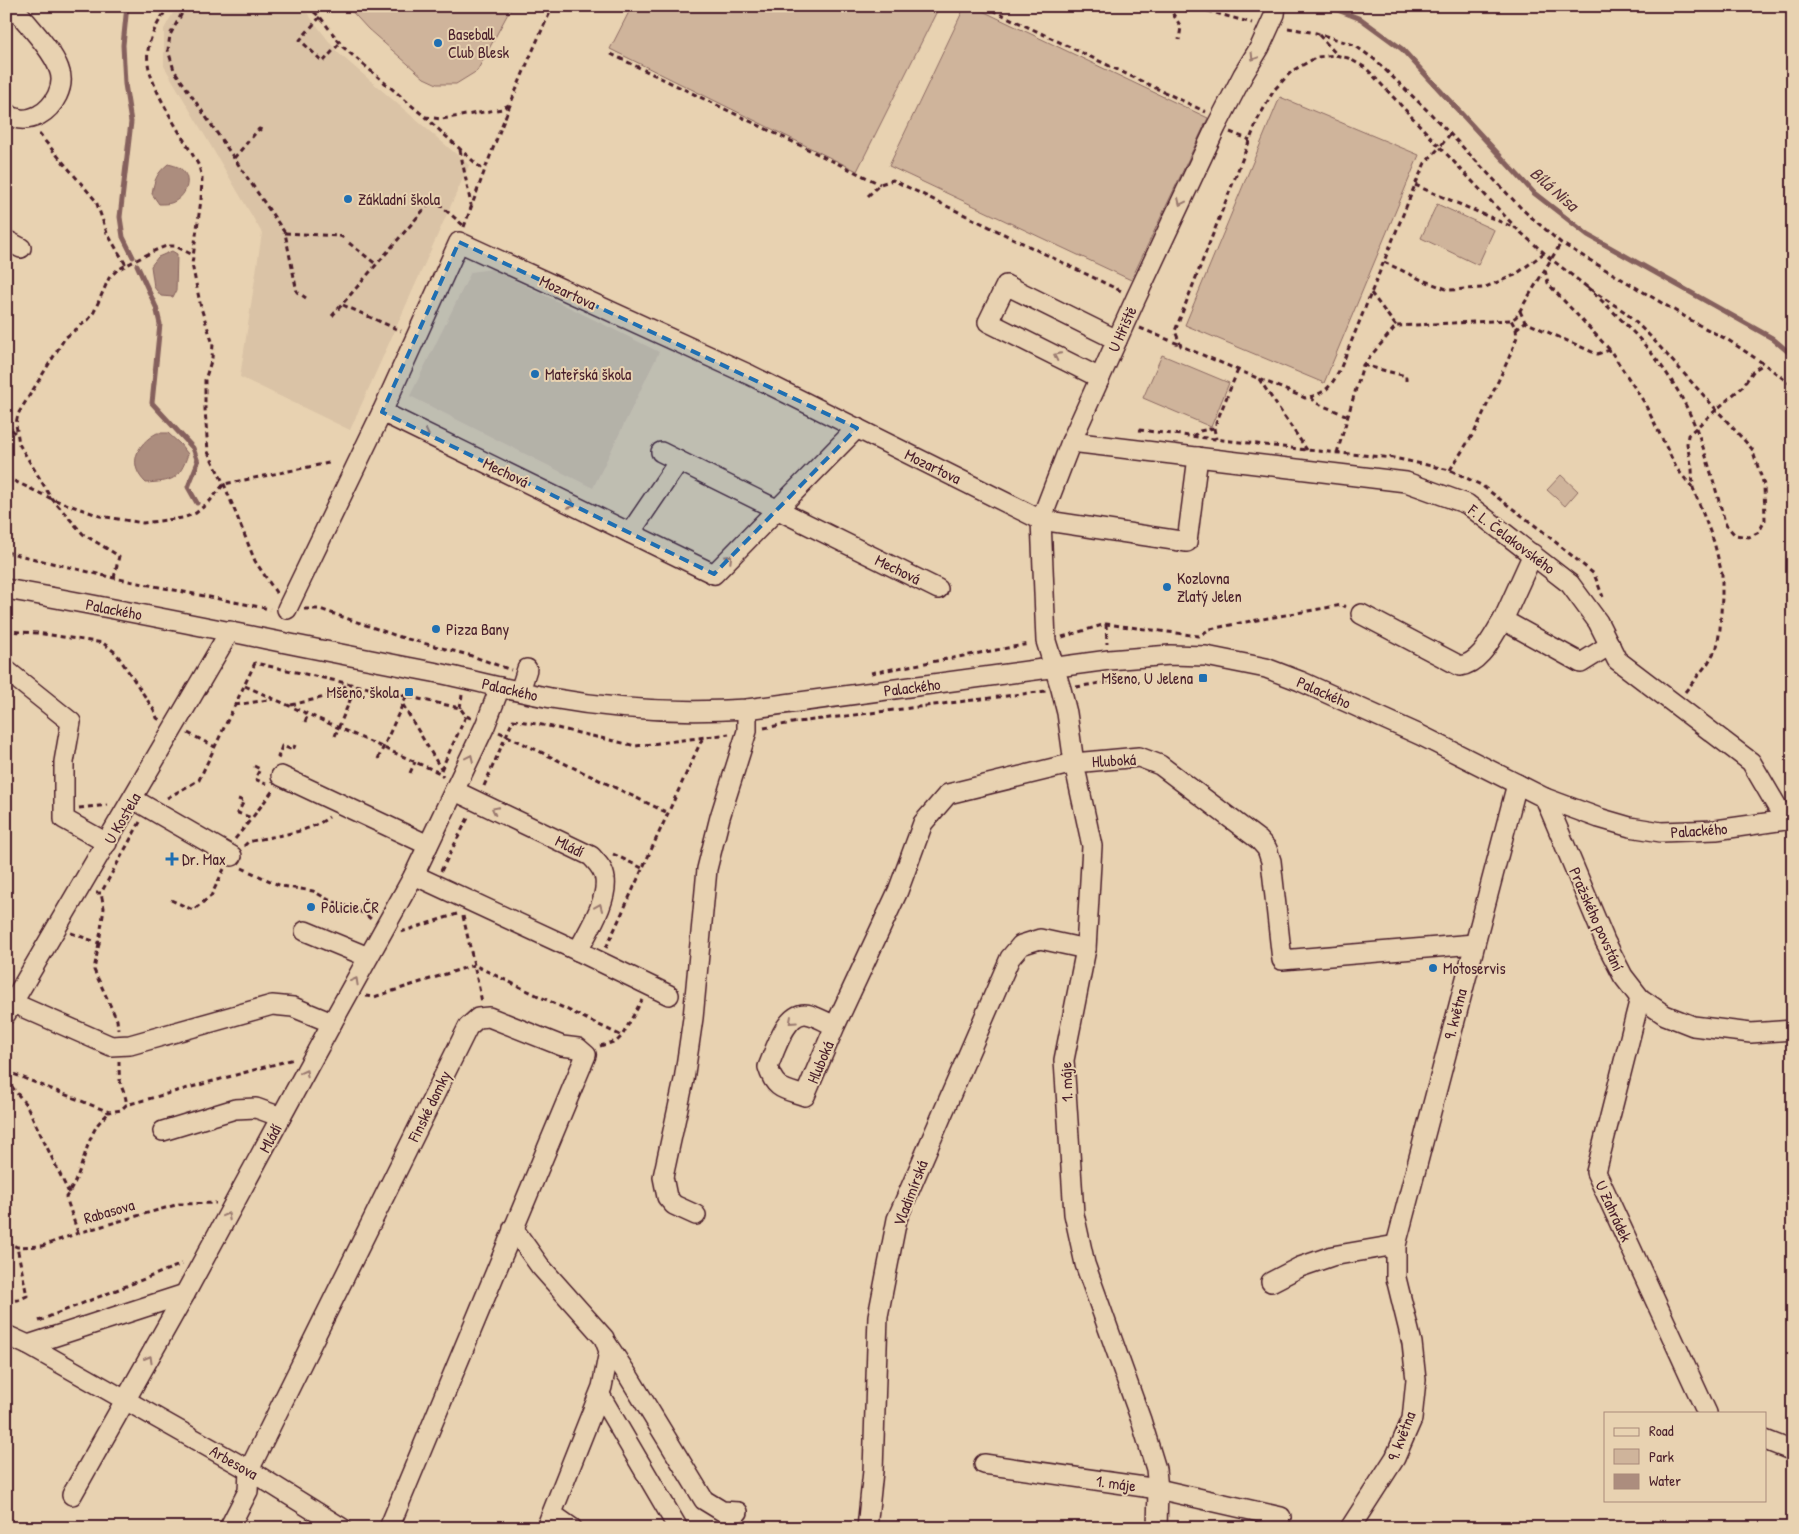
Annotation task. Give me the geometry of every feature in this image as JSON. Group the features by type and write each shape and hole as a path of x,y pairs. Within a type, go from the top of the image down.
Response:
{"street":[{"path":"6,113 20,120 26,120 42,113 52,104 61,84 60,70 51,54 12,6"},
{"name":"U Hřiště","path":"1054,669 1046,641 1041,520 1071,442 1136,298 1220,119 1260,47 1274,15"},
{"path":"287,609 382,412 462,234"},
{"name":"Mozartova","path":"462,234 1041,520 1187,542 1198,457"},
{"path":"1100,378 988,322 1006,285 1118,340"},
{"name":"Mechová","path":"382,412 714,574 857,428"},
{"name":"F. L. Čelakovského","path":"1071,442 1406,482 1467,504 1570,584 1598,622 1617,660 1751,762 1789,820"},
{"name":"Mechová","path":"662,452 938,589"},
{"path":"630,533 679,461"},
{"path":"1360,614 1460,666 1468,665 1478,658 1502,620 1532,554"},
{"name":"Palackého","path":"6,589 464,678 500,687 524,678 552,698 607,706 665,711 701,712 747,709 1054,669 1109,660 1170,655 1206,656 1266,668 1300,681 1420,735 1545,798 1630,827 1660,832 1716,830 1789,820"},
{"path":"1502,620 1581,663 1610,645"},
{"name":"U Kostela","path":"230,632 10,1009 111,1046 120,1052 130,1045 272,1005 293,1006 332,1023"},
{"name":"1. máje","path":"1054,669 1067,713 1074,763 1092,846 1086,949 1064,1060 1074,1214 1085,1264 1141,1420 1156,1469 1158,1489 1157,1528"},
{"path":"6,670 70,722 64,762 64,819 107,843"},
{"name":"Mládí","path":"124,1401 186,1294 414,875 451,787 485,726 500,687"},
{"path":"696,1215 674,1205 667,1197 664,1177 684,1080 693,1018 707,869 720,817 746,731 747,709"},
{"name":"Hluboká","path":"835,1026 898,891 923,823 948,794 1074,763 1139,757 1160,765 1259,840 1267,849 1272,861 1282,960 1474,944"},
{"path":"281,776 428,845"},
{"name":"9. května","path":"1350,1528 1395,1458 1412,1419 1416,1380 1412,1343 1396,1278 1396,1246 1517,784"},
{"name":"Mládí","path":"451,787 477,802 591,856 599,865 605,878 605,890 601,904 578,951"},
{"name":"Pražského povstání","path":"1545,798 1605,941 1623,976 1640,998 1665,1015 1693,1026 1751,1033 1793,1030"},
{"path":"133,799 228,854"},
{"path":"414,875 669,995"},
{"path":"305,931 368,957"},
{"name":"Vladimírská","path":"867,1528 873,1471 878,1316 897,1219 1010,958 1021,945 1040,939 1086,949"},
{"name":"U Zahrádek","path":"1640,998 1596,1172 1707,1412"},
{"path":"389,1528 586,1055 578,1048 562,1046 486,1017"},
{"name":"Finské domky","path":"229,1528 248,1491 249,1470 468,1027 478,1018 486,1017"},
{"path":"163,1131 234,1109 256,1108 281,1117"},
{"path":"513,1228 540,1266 578,1306 604,1338 704,1500 722,1511 738,1512"},
{"path":"1271,1282 1300,1267 1332,1256 1396,1246"},
{"path":"28,1345 186,1294"},
{"name":"Arbesova","path":"6,1335 28,1345 249,1470 342,1528"},
{"path":"572,1528 549,1521 600,1395 609,1351 607,1344"},
{"path":"600,1395 678,1528"},
{"path":"72,1495 124,1401"},
{"path":"1766,1440 1793,1451"},
{"name":"1. máje","path":"984,1464 1158,1489 1281,1517"}],"path":[{"path":"168,6 153,32 148,63 156,90 199,166 202,178 201,200 192,264 201,308 213,344 212,358 205,380 208,452 224,484 255,561 287,609"},
{"path":"186,6 170,35 168,50 174,70 285,233 297,292 306,298"},
{"path":"307,6 320,17 339,44 425,117 484,171"},
{"path":"462,234 511,103 553,6"},
{"path":"984,6 1220,119"},
{"path":"1168,6 1181,27 1179,40"},
{"path":"1190,6 1258,25 1274,15 1316,33 1354,45 1374,59 1523,210 1561,243 1699,325 1728,340 1793,386"},
{"path":"320,17 300,40 323,62 339,44"},
{"path":"1316,33 1338,56"},
{"path":"611,54 880,184"},
{"path":"1181,346 1176,331 1258,119 1274,90 1292,71 1317,57 1338,56 1348,58 1366,68 1518,230 1587,287 1632,329 1656,357 1687,408 1726,525 1735,535 1749,537 1759,532 1765,520 1764,485 1752,449 1650,336 1625,312 1587,287"},
{"path":"425,117 442,119 502,109 511,103"},
{"path":"26,120 96,200 108,233 126,264"},
{"path":"234,158 259,130 264,131"},
{"path":"1126,322 1305,398 1321,394 1332,384 1341,367 1425,163 1440,148 1450,134"},
{"path":"460,149 471,207"},
{"path":"868,196 880,184 893,180 1136,298"},
{"path":"1415,185 1518,230"},
{"path":"332,316 433,199 462,234"},
{"path":"285,233 340,236 344,238"},
{"path":"349,243 377,265"},
{"path":"1337,453 1363,365 1396,326 1511,320 1520,311 1561,243"},
{"path":"114,578 119,556 83,534 52,500 18,444 16,424 18,414 65,338 89,319 94,312 109,278 116,270 166,246 175,246 193,255"},
{"path":"1384,262 1449,290 1483,288 1514,275 1544,252"},
{"path":"1545,270 1548,283 1552,288 1610,350 1644,402 1677,469 1693,488"},
{"path":"1371,293 1396,326"},
{"path":"343,305 416,337"},
{"path":"1520,311 1525,322 1597,354 1610,350"},
{"path":"1139,430 1307,450 1394,458 1450,470 1475,431 1508,360 1517,336 1516,329 1511,320"},
{"path":"1516,329 1525,322"},
{"path":"1682,696 1708,662 1716,648 1720,629 1722,597 1722,574 1714,542 1693,488 1692,469 1687,444 1688,435 1743,386 1754,370 1764,364"},
{"path":"1363,365 1406,376 1406,381"},
{"path":"1216,439 1214,428 1238,370"},
{"path":"1259,378 1307,450"},
{"path":"1311,396 1316,403 1348,416"},
{"path":"6,422 16,436"},
{"path":"1193,436 1214,428"},
{"path":"6,477 52,500 100,516 143,523 183,518 196,513 210,501 224,484 329,463"},
{"path":"6,552 114,578 271,610 320,610 400,637 469,655 524,678"},
{"path":"866,674 1046,641 1106,624 1199,636 1210,629 1342,605 1360,614"},
{"path":"6,631 37,633 103,643 116,653 154,710 157,718"},
{"path":"151,809 154,805 199,780 255,664 460,708 466,716 485,726 668,813"},
{"path":"289,706 333,695 348,684"},
{"path":"244,686 415,762 440,771"},
{"path":"335,736 356,686"},
{"path":"378,759 406,697"},
{"path":"235,705 275,699"},
{"path":"403,705 451,787"},
{"path":"305,722 308,714"},
{"path":"440,771 466,716"},
{"path":"434,884 477,802 513,720 636,746 703,737 600,962"},
{"path":"281,776 289,762 278,757 282,746 293,750 295,744"},
{"path":"410,773 415,762"},
{"path":"172,900 193,910 211,896 228,854 275,788 255,779 260,769 254,766"},
{"path":"238,799 244,801 238,813 252,818"},
{"path":"64,809 112,805"},
{"path":"228,854 248,842 299,831 320,824 344,806"},
{"path":"228,854 242,868 281,886 313,891 328,900 364,913 373,921"},
{"path":"101,893 104,908 94,970 117,1020 120,1052 119,1072 122,1087 127,1098 126,1105"},
{"path":"398,933 462,912 486,1017"},
{"path":"65,930 99,943"},
{"path":"362,988 366,996 374,997 474,965 622,1036"},
{"path":"581,1051 617,1041 622,1036 644,995"},
{"path":"6,1071 109,1112 120,1110 126,1105 296,1058"},
{"path":"6,1079 26,1106 70,1193"},
{"path":"78,1233 66,1197 80,1173 98,1124 109,1112"},
{"name":"Rabasova","path":"6,1242 17,1247 42,1246 78,1233 179,1204 221,1203 216,1211"},
{"path":"6,1302 27,1296 17,1247"},
{"path":"36,1323 179,1266 188,1260"}],"highlighted area":[{"path":"459,242 857,428 714,574 382,412"}],"shaded area":[{"name":"Základní škola","path":"177,6 299,6 308,14 337,52 469,165 350,430 240,377 262,233 164,66 164,29"},
{"name":"Mateřská škola","path":"492,269 659,352 593,488 410,396 471,272"}],"green space":[{"name":"Baseball Club Blesk","path":"347,6 512,6 477,71 456,84 437,84 424,78 368,29"},
{"path":"632,6 928,6 937,11 857,171 610,49"},
{"path":"965,6 972,6 1208,118 1131,280 889,166"},
{"path":"1280,97 1419,155 1324,383 1185,325"},
{"path":"1437,204 1494,230 1478,265 1421,238"},
{"path":"1162,355 1229,383 1211,427 1143,398"},
{"path":"1561,475 1578,491 1565,506 1547,490"}],"water":[{"path":"168,164 179,167 184,172 187,177 186,187 181,197 170,203 159,204 152,194 154,185 161,171"},
{"path":"172,251 177,254 176,291 173,297 161,296 154,287 151,266 158,257"},
{"path":"157,433 168,433 188,454 178,475 168,480 146,483 137,469 136,455 144,443"}],"waterway":[{"path":"127,6 123,45 125,84 131,122 120,217 123,237 133,257"},
{"name":"Bílá Nisa","path":"1327,6 1361,19 1402,49 1534,193 1588,235 1772,338 1793,356"},
{"path":"137,265 156,307 160,324 152,403 193,448 198,462 188,487 197,503"}],"place":[{"name":"Baseball Club Blesk","path":"438,43"},
{"name":"Základní škola","path":"348,199"},
{"name":"Mateřská škola","path":"535,374"},
{"name":"Kozlovna Zlatý Jelen","path":"1167,587"},
{"name":"Pizza Bany","path":"436,629"},
{"name":"Mšeno, U Jelena","path":"1203,678"},
{"name":"Mšeno, škola","path":"409,692"},
{"name":"Dr. Max","path":"172,859"},
{"name":"Policie ČR","path":"311,907"},
{"name":"Motoservis","path":"1433,968"}]}
